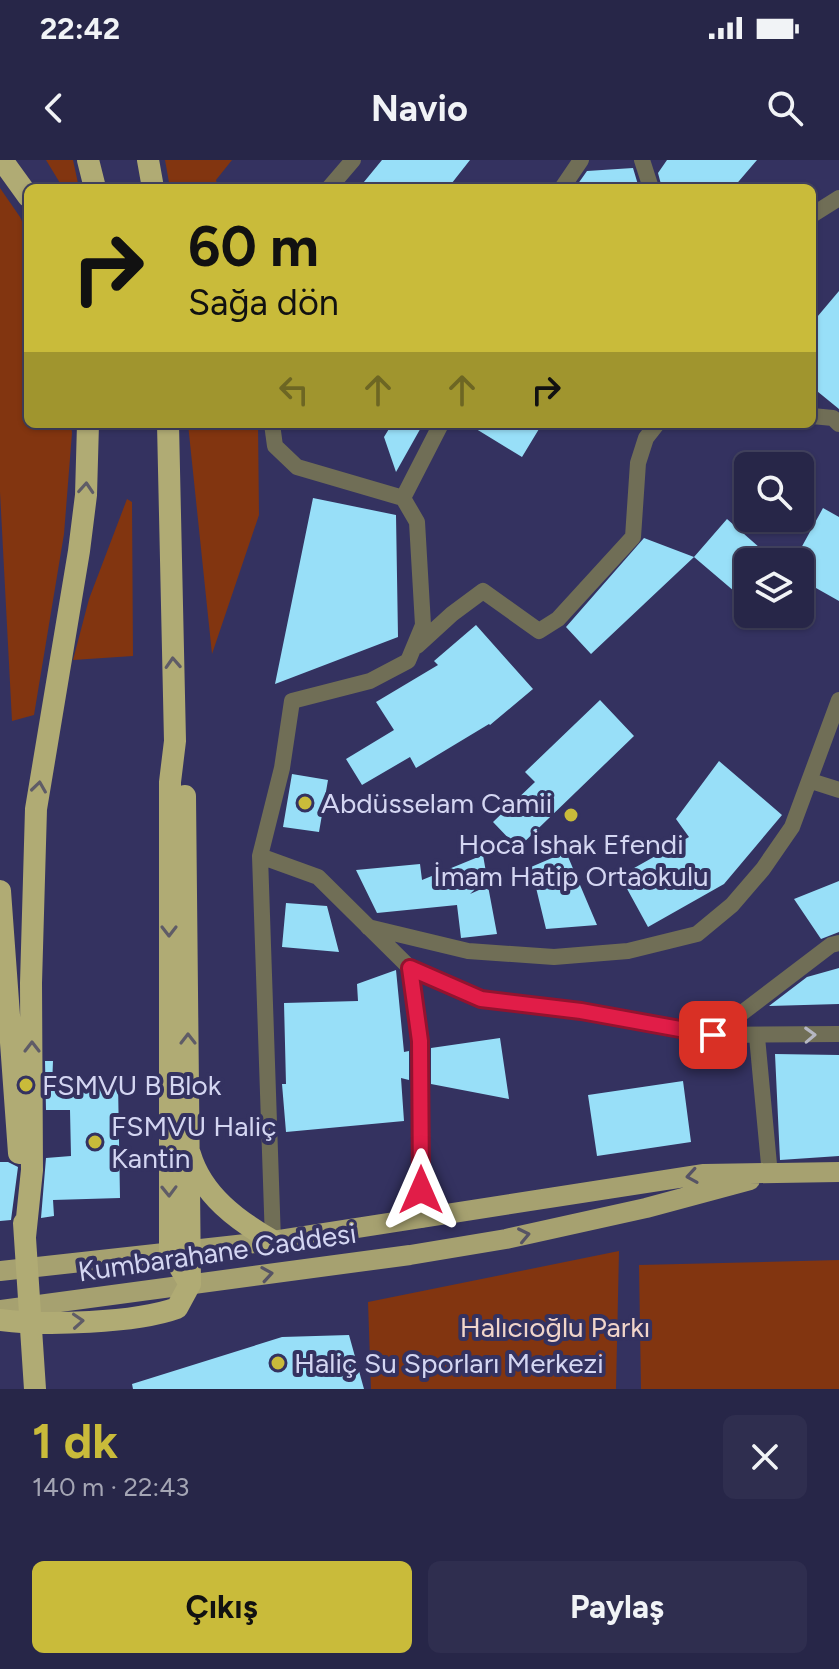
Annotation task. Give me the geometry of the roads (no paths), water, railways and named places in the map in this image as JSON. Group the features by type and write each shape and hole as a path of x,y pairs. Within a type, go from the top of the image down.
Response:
{"highway":[{"path":"2,160 24,190"},
{"path":"88,160 94,184"},
{"path":"148,160 152,184"},
{"path":"25,1237 32,1170 31,983 36,809 79,551 86,495 88,428"},
{"path":"0,1320 57,1323 157,1316 177,1308 190,1284 179,1251 170,826 170,782 175,741 168,428"},
{"path":"175,741 185,778 188,1145 179,1251"},
{"path":"0,891 35,1389"},
{"path":"188,1145 194,1167 227,1211 273,1241"}],"main road":[{"name":"Kumbarahane Caddesi","path":"0,1271 273,1241 704,1174 839,1172"},
{"name":"Kumbarahane Caddesi","path":"0,1310 410,1255 506,1239 646,1208 770,1175"}],"street":[{"path":"332,184 353,160"},
{"path":"565,184 581,160"},
{"path":"642,160 650,184"},
{"path":"816,212 839,198"},
{"path":"816,416 833,418 839,424"},
{"path":"273,428 275,446 297,467 403,498 417,522 423,625 408,661 370,681 292,701 282,768 260,856 273,1241"},
{"path":"403,498 439,428"},
{"path":"411,652 452,614 483,591 539,631 558,619 633,537 638,463 646,438 654,428"},
{"path":"366,927 468,951 554,957 628,951 697,934 732,905 763,869 792,827 839,700"},
{"path":"811,781 839,790"},
{"path":"260,856 318,877 410,968 481,999 581,1011 713,1035 839,1034"},
{"path":"713,1035 831,945 839,943"},
{"path":"410,968 420,1041 421,1220"},
{"path":"757,1037 770,1175"}],"place":[{"name":"Abdüsselam Camii","path":"305,803"},
{"name":"Hoca İshak Efendi İmam Hatip Ortaokulu","path":"571,815"},
{"name":"FSMVU B Blok","path":"26,1085"},
{"name":"FSMVU Haliç Kantin","path":"95,1142"},
{"name":"Haliç Su Sporları Merkezi","path":"278,1363"}],"park label":[{"name":"Halıcıoğlu Parkı","path":"555,1327"}]}
